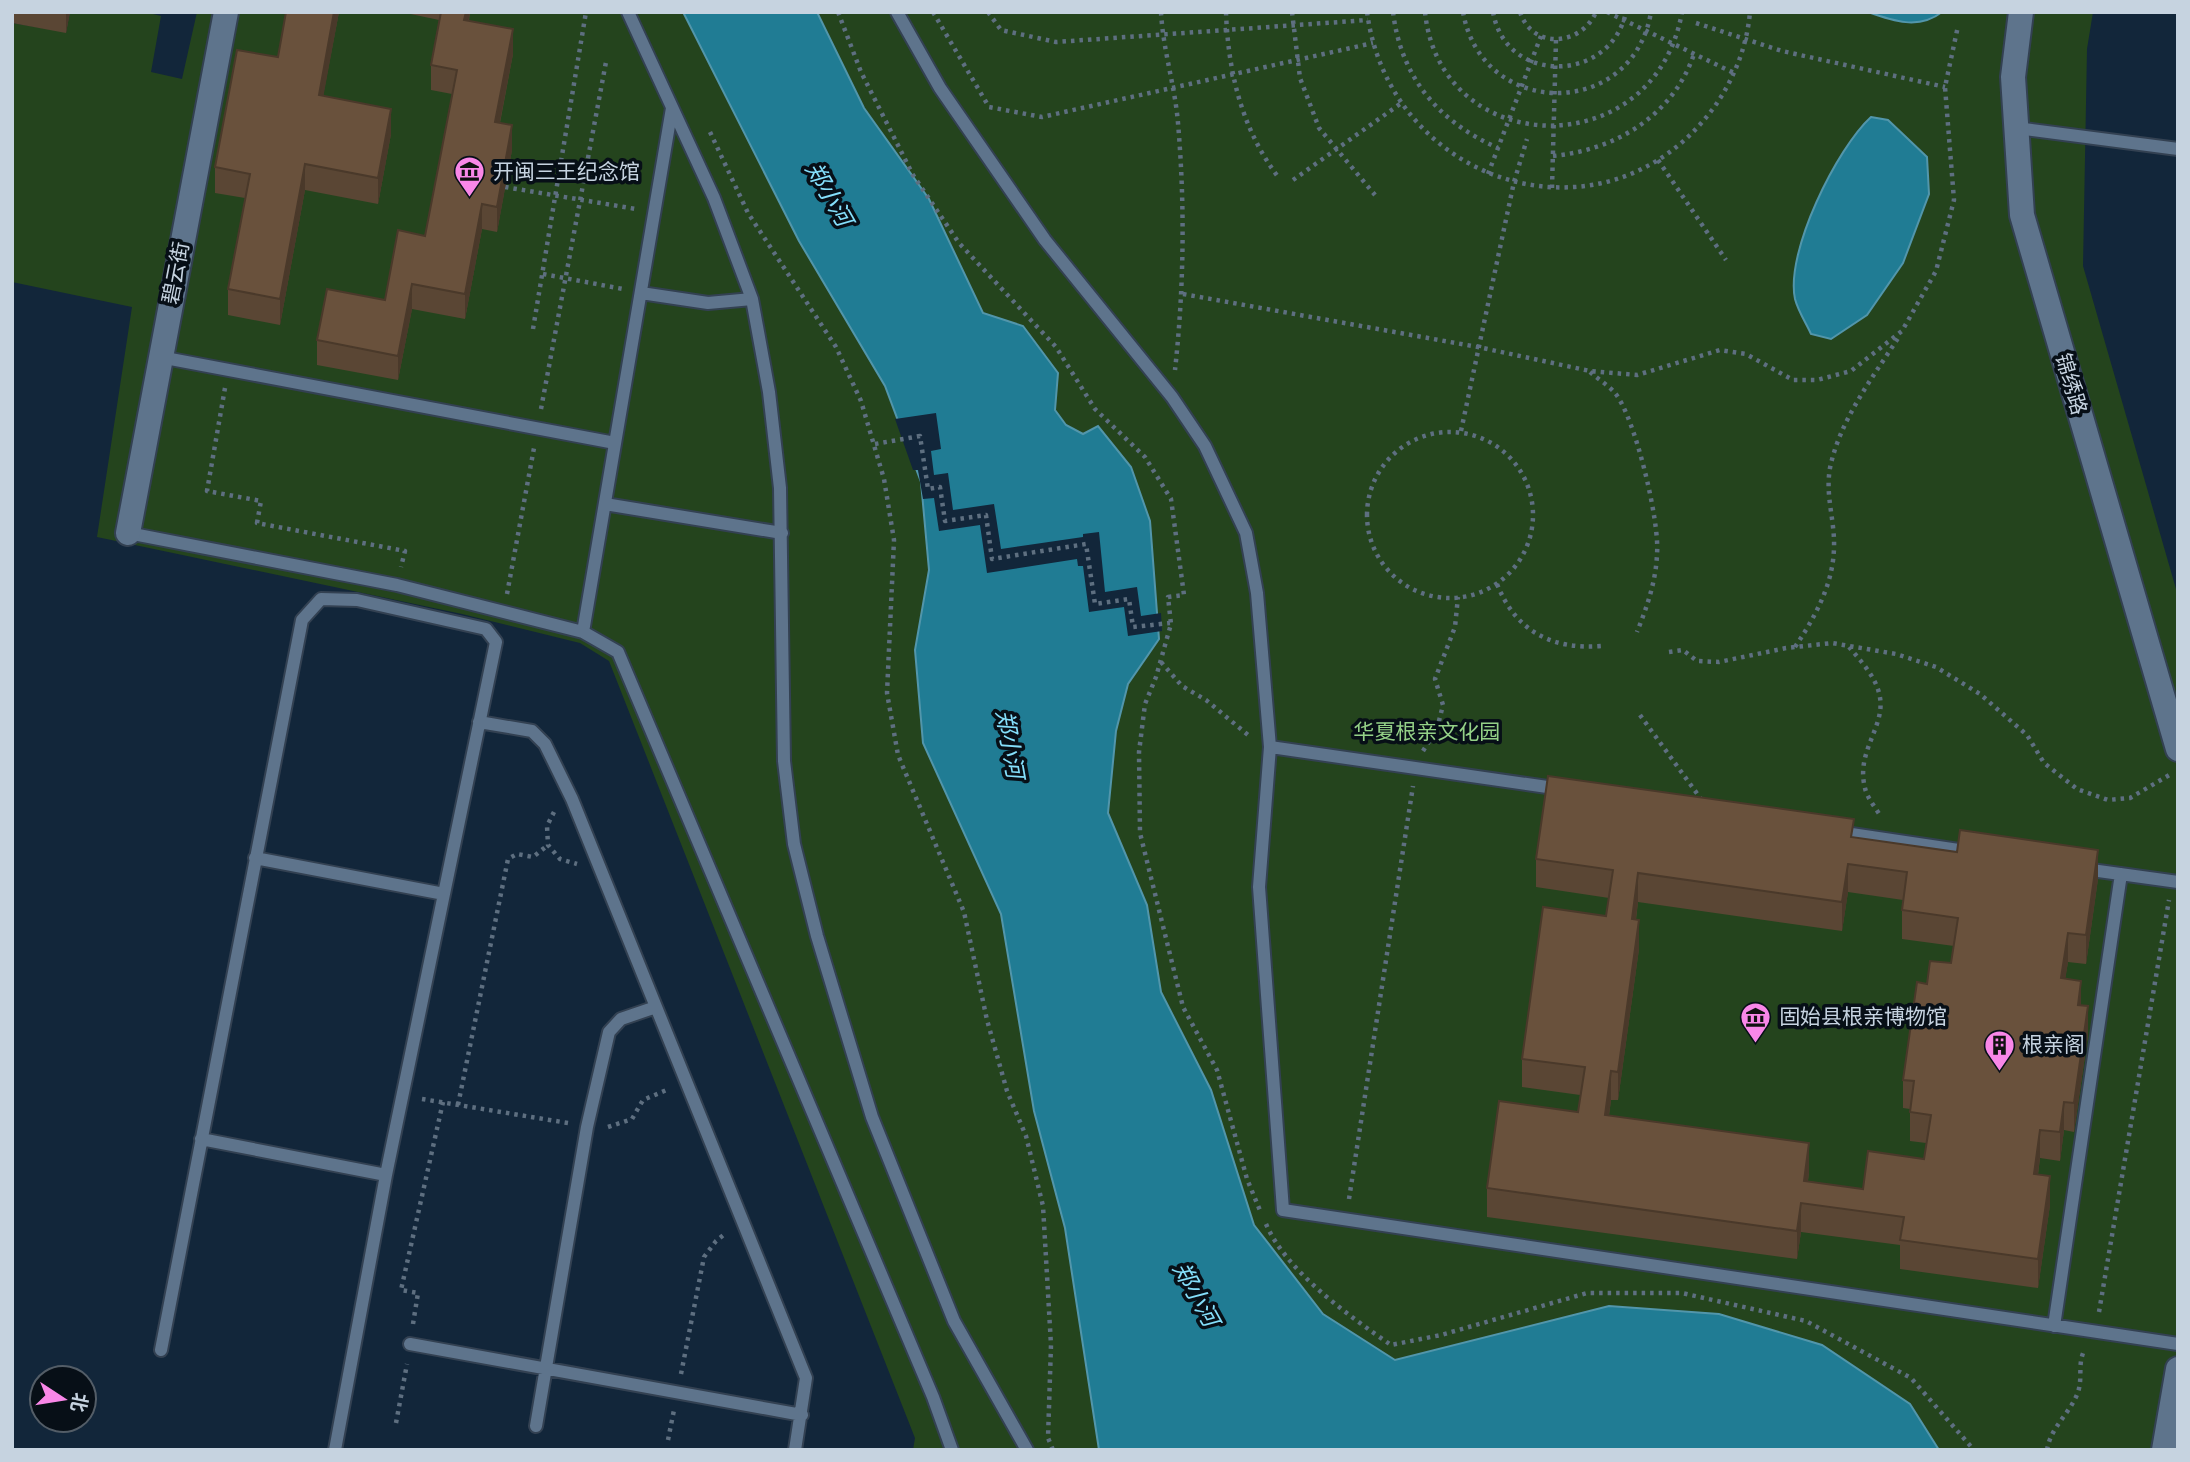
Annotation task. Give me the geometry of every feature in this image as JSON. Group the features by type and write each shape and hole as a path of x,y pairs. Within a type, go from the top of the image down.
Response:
{"street":[{"name":"碧云街","path":"128,533 226,12"},
{"name":"锦绣路","path":"2021,12 2013,77 2022,215 2178,749"},
{"path":"2164,1450 2178,1369"}],"lane":[{"path":"628,12 714,198 752,299 769,392 782,533 784,761 794,844 817,936 872,1117 954,1321 1027,1450"},
{"path":"897,12 940,88 1045,240 1172,397 1205,446 1246,533 1257,593 1270,747 1259,887 1283,1210 2178,1344"},
{"path":"583,632 672,108"},
{"path":"2017,128 2178,149"},
{"path":"640,293 709,303 752,299"},
{"path":"160,358 615,443"},
{"path":"605,504 782,533"},
{"path":"128,533 397,585 583,632 618,652 933,1396 952,1450"},
{"path":"161,1350 302,620 321,599 357,600 486,629 496,642 386,1175 335,1450"},
{"path":"479,722 532,731 545,744 572,799 806,1378 795,1450"},
{"path":"1270,747 1577,792"},
{"path":"1830,830 1989,854"},
{"path":"255,858 444,894"},
{"path":"2068,866 2175,882"},
{"path":"2054,1326 2121,874"},
{"path":"536,1426 587,1127 609,1032 621,1019 656,1007"},
{"path":"201,1139 386,1175"},
{"path":"410,1344 802,1415"}],"path":[{"path":"533,329 586,12"},
{"path":"838,12 861,72 913,175 959,243 1056,347 1095,409 1145,457 1171,499 1184,595 1168,597 1169,623 1161,662 1145,704 1139,752 1140,833 1183,1007 1217,1070 1247,1179 1273,1240 1338,1309 1391,1345 1441,1335 1587,1293 1682,1293 1806,1321 1911,1378 1974,1450"},
{"path":"933,12 989,107 1042,117 1373,43"},
{"path":"988,12 1001,30 1056,42 1368,20"},
{"path":"1161,12 1162,34 1178,121 1183,294 1172,397"},
{"path":"1226,12 1233,74 1249,128 1261,155 1279,178"},
{"path":"1292,12 1296,60 1318,128 1375,195"},
{"path":"1367,12 1373,43 1387,82 1400,104 1439,146 1488,174 1514,182 1552,187 1607,181 1658,160 1703,122 1734,73 1746,38 1750,12"},
{"path":"1393,12 1401,51 1423,93 1457,126 1498,148"},
{"path":"1425,12 1433,44 1455,82 1489,110 1509,119 1553,127 1592,121 1626,104 1654,77 1674,44 1682,12"},
{"path":"1463,12 1467,30 1483,58 1507,80 1521,88 1554,94 1580,91 1605,81 1634,54 1647,31 1651,12"},
{"path":"1493,12 1501,35 1514,51 1531,62 1555,68 1584,63 1598,56 1618,34 1626,12"},
{"path":"1520,12 1530,29 1541,36 1556,40 1583,32 1596,12"},
{"path":"1606,12 1734,73"},
{"path":"1696,23 1782,51 1945,87"},
{"path":"1795,647 1812,622 1828,586 1834,547 1828,491 1830,468 1840,433 1936,271 1954,200 1945,87 1958,26"},
{"path":"1488,174 1541,36"},
{"path":"1552,187 1556,40"},
{"path":"1553,156 1596,148 1636,129 1669,99 1694,54"},
{"path":"504,612 606,62"},
{"path":"1293,180 1400,104"},
{"path":"708,128 748,213 836,347 861,401 875,444 894,540 887,693 898,755 964,912 991,1032 1007,1091 1026,1136 1043,1206 1051,1345 1048,1438 1053,1450"},
{"path":"1461,431 1514,182 1527,139"},
{"path":"1658,160 1726,260"},
{"path":"505,187 654,212"},
{"path":"543,274 640,293"},
{"path":"1183,294 1478,347 1590,371 1637,375 1720,351 1746,354 1793,380 1817,380 1851,371 1902,331"},
{"path":"228,370 207,491 261,501 257,523 405,551 397,585"},
{"path":"1590,371 1616,395 1636,444 1652,499 1658,553 1649,602 1637,632"},
{"path":"1461,431 1485,438 1506,452 1522,472 1531,495 1533,520 1528,545 1515,567 1497,584 1467,597 1435,597 1405,586 1381,564 1368,534 1367,502 1378,472 1400,448 1429,433 1461,431"},
{"path":"875,444 920,436 928,489 940,488 945,521 986,515 992,559 1086,544 1095,604 1129,598 1133,627 1169,623"},
{"path":"1497,584 1518,619 1543,639 1575,648 1602,646"},
{"path":"1345,1220 1416,770 1437,729 1443,705 1435,680 1455,627 1458,597"},
{"path":"1669,652 1683,650 1697,661 1719,662 1795,647 1832,643 1896,654 1936,667 1980,694 2027,735 2045,763 2077,789 2108,800 2130,798 2178,770"},
{"path":"1849,646 1868,670 1879,693 1880,718 1867,742 1863,764 1865,790 1896,840"},
{"path":"1161,662 1182,686 1206,699 1244,732 1270,747"},
{"path":"1640,715 1703,802"},
{"path":"572,799 554,812 547,826 548,845 560,859 575,864 598,863"},
{"path":"458,1105 508,859 517,854 533,857 548,845"},
{"path":"2047,1450 2053,1428 2078,1393 2081,1357 2096,1332 2175,882"},
{"path":"402,1095 604,1129 632,1119 643,1100 668,1089 691,1093"},
{"path":"396,1423 418,1293 401,1290 443,1102"},
{"path":"668,1440 704,1257 716,1241 742,1221"}],"green space":[{"name":"华夏根亲文化园","path":"70,12 145,12 161,16 151,72 182,79 197,12 2093,12 2087,49 2083,266 2178,596 2178,1419 2171,1450 913,1450 915,1438 609,661 580,643 462,614 97,537 132,307 12,282 12,23 66,32"}],"water":[{"name":"郑小河","path":"683,12 817,12 864,108 929,199 983,313 1023,326 1058,373 1055,410 1066,425 1083,434 1098,426 1131,467 1150,521 1159,639 1128,684 1116,731 1108,813 1147,905 1161,992 1211,1090 1254,1225 1323,1314 1395,1360 1609,1306 1719,1314 1822,1345 1910,1404 1939,1450 1099,1450 1065,1228 1034,1111 1001,914 923,743 915,650 929,570 921,482 885,386 799,241"},
{"path":"1868,12 1942,12 1924,21 1906,22"},
{"path":"1871,117 1888,120 1927,157 1929,194 1903,263 1867,315 1831,339 1811,334 1798,308 1794,279 1798,255 1816,202 1829,176 1843,152"}],"pier":[{"path":"936,413 941,449 931,451 934,475 948,473 953,510 994,504 1001,549 1083,537 1083,534 1099,532 1105,592 1137,587 1141,616 1161,613 1162,631 1128,636 1124,607 1089,612 1083,566 1078,566 1077,559 987,573 980,525 939,531 934,498 923,499 918,470 913,470 895,419"}],"building":[{"path":"286,12 334,12 319,95 391,109 378,178 305,164 280,299 228,289 250,174 215,167 237,50 278,57"},
{"path":"441,12 466,12 464,20 513,29 495,122 512,125 497,207 482,204 465,294 412,284 398,356 317,340 327,289 385,300 398,230 425,236 457,70 431,65"},
{"path":"1548,776 1854,819 1851,837 1957,852 1960,830 2098,850 2086,935 2068,933 2061,978 2081,981 2078,1005 2088,1006 2074,1103 2064,1102 2060,1132 2040,1130 2034,1174 2050,1176 2038,1259 1900,1240 1904,1217 1801,1203 1797,1231 1487,1188 1499,1101 1578,1112 1585,1067 1522,1059 1543,907 1606,916 1613,870 1536,859","holes":["1848,864 1907,872 1902,910 1958,918 1951,963 1930,961 1927,984 1917,982 1903,1080 1914,1081 1910,1112 1931,1115 1924,1159 1868,1151 1863,1189 1804,1181 1809,1143 1605,1115 1611,1071 1618,1072 1639,920 1632,919 1638,873 1842,902"]}],"place":[{"name":"开闽三王纪念馆","path":"470,199"},
{"name":"固始县根亲博物馆","path":"1756,1044"},
{"name":"根亲阁","path":"1999,1072"}]}
